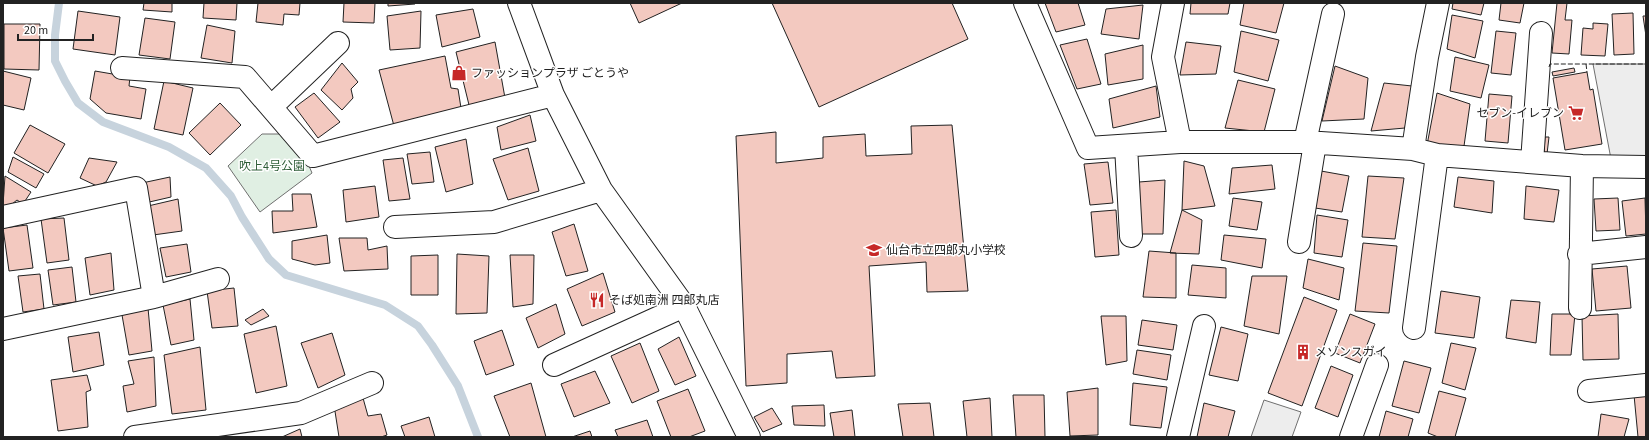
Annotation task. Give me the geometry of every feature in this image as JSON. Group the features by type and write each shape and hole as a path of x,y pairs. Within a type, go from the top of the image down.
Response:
{"street":[{"path":"519,3 553,95 601,190 684,306 749,437"},
{"path":"1025,3 1088,148 1180,142 1310,143 1413,149 1437,154 1582,166 1646,167"},
{"path":"1173,3 1163,57 1180,142"},
{"path":"1413,149 1427,57 1438,3"},
{"path":"1299,242 1310,143 1333,14"},
{"path":"1532,162 1541,33"},
{"path":"271,107 338,43"},
{"path":"122,68 244,77 313,156 553,95"},
{"path":"1126,146 1131,236"},
{"path":"1414,328 1437,154"},
{"path":"1580,308 1579,254 1582,166"},
{"path":"3,217 136,188 154,297"},
{"path":"395,227 494,222 601,190"},
{"path":"1579,254 1646,247"},
{"path":"3,329 154,297 218,279"},
{"path":"554,365 684,306"},
{"path":"1178,437 1204,326"},
{"path":"1351,437 1377,365"},
{"path":"135,437 301,413 372,383"},
{"path":"1589,391 1646,384"}],"green space":[{"name":"吹上4号公園","path":"262,134 283,134 304,154 312,173 260,212 228,166"}],"shaded area":[{"path":"1593,64 1646,64 1646,161 1611,159"},
{"path":"1264,400 1301,412 1292,437 1251,437"}],"building":[{"path":"144,3 172,3 172,12 143,10"},
{"path":"204,3 237,3 236,20 203,18"},
{"path":"258,3 300,3 299,15 284,14 283,25 256,22"},
{"path":"344,3 375,3 374,23 343,22"},
{"path":"388,3 415,3 415,4 388,6"},
{"path":"630,3 682,3 639,23"},
{"path":"772,3 952,3 968,39 819,107"},
{"path":"1045,3 1078,3 1085,25 1056,32"},
{"path":"1191,3 1230,3 1228,14 1190,14"},
{"path":"1244,3 1284,3 1276,33 1240,25"},
{"path":"1453,3 1484,3 1481,15 1452,9"},
{"path":"1501,3 1524,3 1520,23 1499,20"},
{"path":"1557,3 1567,3 1565,20 1572,20 1569,54 1552,53"},
{"path":"1143,5 1139,39 1101,34 1106,9"},
{"path":"473,9 480,37 442,47 436,15"},
{"path":"78,11 120,17 115,55 73,49"},
{"path":"421,11 420,48 390,50 387,16"},
{"path":"1633,13 1634,54 1614,55 1612,14"},
{"path":"1452,15 1483,21 1475,58 1447,49"},
{"path":"1643,16 1646,16 1646,36"},
{"path":"145,18 175,22 170,59 139,55"},
{"path":"1593,23 1608,24 1605,56 1581,55 1583,28 1593,29"},
{"path":"4,24 40,24 39,70 4,69"},
{"path":"207,25 235,31 232,63 201,58"},
{"path":"1241,31 1279,40 1268,81 1234,72"},
{"path":"1496,31 1516,33 1511,75 1491,73"},
{"path":"1087,39 1101,84 1077,89 1060,45"},
{"path":"495,42 505,98 470,109 456,52"},
{"path":"1186,42 1221,46 1216,74 1180,75"},
{"path":"1143,45 1143,79 1108,85 1105,54"},
{"path":"445,56 451,88 458,89 461,108 394,126 379,70"},
{"path":"1455,57 1489,65 1481,98 1450,91"},
{"path":"342,63 358,82 351,89 353,98 342,110 321,90"},
{"path":"1335,66 1368,78 1364,119 1322,121"},
{"path":"1574,68 1575,72 1553,76 1552,72"},
{"path":"3,71 31,78 24,110 3,105"},
{"path":"95,71 130,77 129,86 146,89 141,119 106,113 90,99"},
{"path":"1587,72 1590,90 1593,89 1602,144 1565,150 1553,78"},
{"path":"1238,80 1275,89 1264,132 1225,128"},
{"path":"164,81 193,88 183,135 154,129"},
{"path":"1384,83 1412,86 1405,128 1371,131"},
{"path":"1156,86 1160,117 1113,128 1109,99"},
{"path":"314,93 340,122 318,138 295,107"},
{"path":"1437,93 1470,104 1464,146 1427,145"},
{"path":"1489,94 1512,96 1508,143 1485,141"},
{"path":"220,103 241,125 210,155 189,133"},
{"path":"530,115 536,141 501,150 497,127"},
{"path":"30,125 65,144 48,173 14,153"},
{"path":"952,125 968,291 927,292 926,262 869,266 875,376 836,378 832,351 787,354 787,383 746,386 736,136 776,132 776,163 823,158 823,137 865,134 866,156 912,154 911,126"},
{"path":"1545,137 1549,137 1547,154 1544,153"},
{"path":"466,139 473,184 446,192 435,147"},
{"path":"528,148 539,191 508,200 493,159"},
{"path":"430,152 434,182 412,184 407,154"},
{"path":"13,157 44,174 36,188 8,172"},
{"path":"89,158 117,162 106,182 97,186 80,178"},
{"path":"403,158 410,199 389,201 383,160"},
{"path":"1184,161 1204,166 1215,206 1182,210"},
{"path":"1108,162 1113,203 1090,205 1084,164"},
{"path":"1272,165 1275,189 1229,194 1232,168"},
{"path":"1321,171 1349,176 1342,212 1315,208"},
{"path":"5,176 31,192 23,204 17,200 7,208 3,205"},
{"path":"1368,176 1404,178 1395,239 1362,237"},
{"path":"170,177 171,197 145,203 142,183"},
{"path":"1458,177 1494,181 1492,213 1454,207"},
{"path":"1165,180 1163,234 1141,234 1139,182"},
{"path":"375,186 379,217 346,222 343,190"},
{"path":"1526,186 1559,190 1554,222 1524,219"},
{"path":"292,194 311,194 317,227 273,233 272,211 293,211"},
{"path":"1233,198 1262,202 1257,230 1229,226"},
{"path":"1618,198 1620,230 1596,231 1594,199"},
{"path":"1645,198 1646,234 1626,236 1622,201"},
{"path":"178,199 182,231 153,235 148,206"},
{"path":"1116,210 1119,255 1095,257 1091,212"},
{"path":"1182,210 1202,220 1199,254 1170,253"},
{"path":"1317,215 1348,220 1342,257 1314,253"},
{"path":"64,218 69,260 47,263 41,219"},
{"path":"574,224 588,271 566,276 552,232"},
{"path":"27,225 33,268 9,271 3,228"},
{"path":"327,235 330,263 315,265 292,259 292,241"},
{"path":"1224,235 1266,239 1262,268 1221,260"},
{"path":"339,238 367,238 368,250 387,246 388,269 344,271"},
{"path":"1363,243 1397,246 1389,313 1355,311"},
{"path":"187,244 191,272 166,277 160,248"},
{"path":"1149,251 1176,253 1176,298 1143,297"},
{"path":"111,253 114,290 90,295 85,258"},
{"path":"457,254 489,256 487,313 456,314"},
{"path":"438,255 438,295 411,295 411,256"},
{"path":"510,255 534,255 533,304 513,307"},
{"path":"1308,259 1344,268 1339,300 1303,288"},
{"path":"1192,265 1226,268 1226,298 1188,295"},
{"path":"1627,266 1631,308 1596,311 1592,269"},
{"path":"72,267 76,302 53,305 48,270"},
{"path":"603,273 615,312 582,326 567,289"},
{"path":"40,274 44,309 23,312 18,276"},
{"path":"1252,276 1287,276 1279,334 1244,326"},
{"path":"234,288 238,326 212,328 207,291"},
{"path":"1441,291 1480,297 1474,338 1435,333"},
{"name":"メゾンスガイ","path":"1304,297 1337,310 1302,406 1268,393"},
{"path":"190,299 194,340 171,345 163,305"},
{"path":"1511,300 1540,302 1536,343 1506,338"},
{"path":"556,304 565,334 538,348 526,318"},
{"path":"148,308 152,351 129,355 122,315"},
{"path":"263,309 269,316 251,325 245,320"},
{"path":"1350,314 1375,324 1360,363 1335,353"},
{"path":"1552,314 1575,314 1571,355 1550,355"},
{"path":"1618,314 1619,359 1583,360 1582,316"},
{"path":"1101,316 1126,316 1127,361 1106,365"},
{"path":"1142,320 1177,325 1173,350 1138,345"},
{"path":"276,326 287,386 256,393 244,334"},
{"path":"1221,327 1248,334 1238,381 1209,375"},
{"path":"502,330 514,365 486,375 474,341"},
{"path":"99,332 104,365 73,372 68,337"},
{"path":"332,333 345,375 318,388 301,343"},
{"path":"679,337 696,376 675,385 658,349"},
{"path":"640,343 659,391 632,403 611,356"},
{"path":"1451,343 1476,348 1465,390 1442,383"},
{"path":"200,347 206,410 172,414 164,355"},
{"path":"1137,350 1171,355 1167,380 1133,374"},
{"path":"154,357 156,406 127,412 123,386 134,384 128,361"},
{"path":"1404,361 1431,368 1419,413 1392,406"},
{"path":"1331,366 1353,375 1338,417 1315,408"},
{"path":"595,371 610,403 574,417 561,384"},
{"path":"87,375 91,390 86,392 88,427 58,431 51,380"},
{"path":"531,383 546,437 510,437 494,396"},
{"path":"1133,383 1167,387 1161,428 1130,425"},
{"path":"1098,388 1098,435 1070,436 1067,392"},
{"path":"688,389 705,431 689,437 671,437 657,401"},
{"path":"1439,391 1466,398 1455,437 1438,437 1428,433"},
{"path":"1646,394 1646,437 1638,437 1634,395"},
{"path":"1013,395 1044,395 1045,437 1016,437"},
{"path":"363,398 368,416 381,414 387,435 381,437 339,437 334,405"},
{"path":"990,398 992,437 967,437 963,401"},
{"path":"930,403 934,437 903,437 898,404"},
{"path":"1204,403 1235,411 1228,437 1197,437"},
{"path":"824,405 825,426 794,425 792,406"},
{"path":"772,408 782,424 763,432 754,417"},
{"path":"852,410 855,437 834,437 830,413"},
{"path":"1386,411 1413,419 1408,437 1379,437"},
{"path":"1601,414 1629,419 1624,437 1598,437"},
{"path":"429,417 435,437 405,437 401,426"},
{"path":"647,420 653,437 618,437 615,430"},
{"path":"300,429 302,437 282,437"},
{"path":"590,431 592,437 572,437"}],"waterway":[{"path":"59,3 55,35 55,61 78,103 103,122 169,147 206,168 231,196 242,217 269,259 286,275 385,305 418,326 458,386 478,437"}],"fence":[{"path":"1549,67 1550,64 1646,64"},
{"path":"1586,64 1587,72"}],"place":[{"name":"ファッションプラザ ごとうや","path":"459,73"},
{"name":"セブン-イレブン","path":"1576,113"},
{"name":"仙台市立四郎丸小学校","path":"874,250"},
{"name":"そば処南洲 四郎丸店","path":"597,300"},
{"name":"メゾンスガイ","path":"1303,352"}]}
